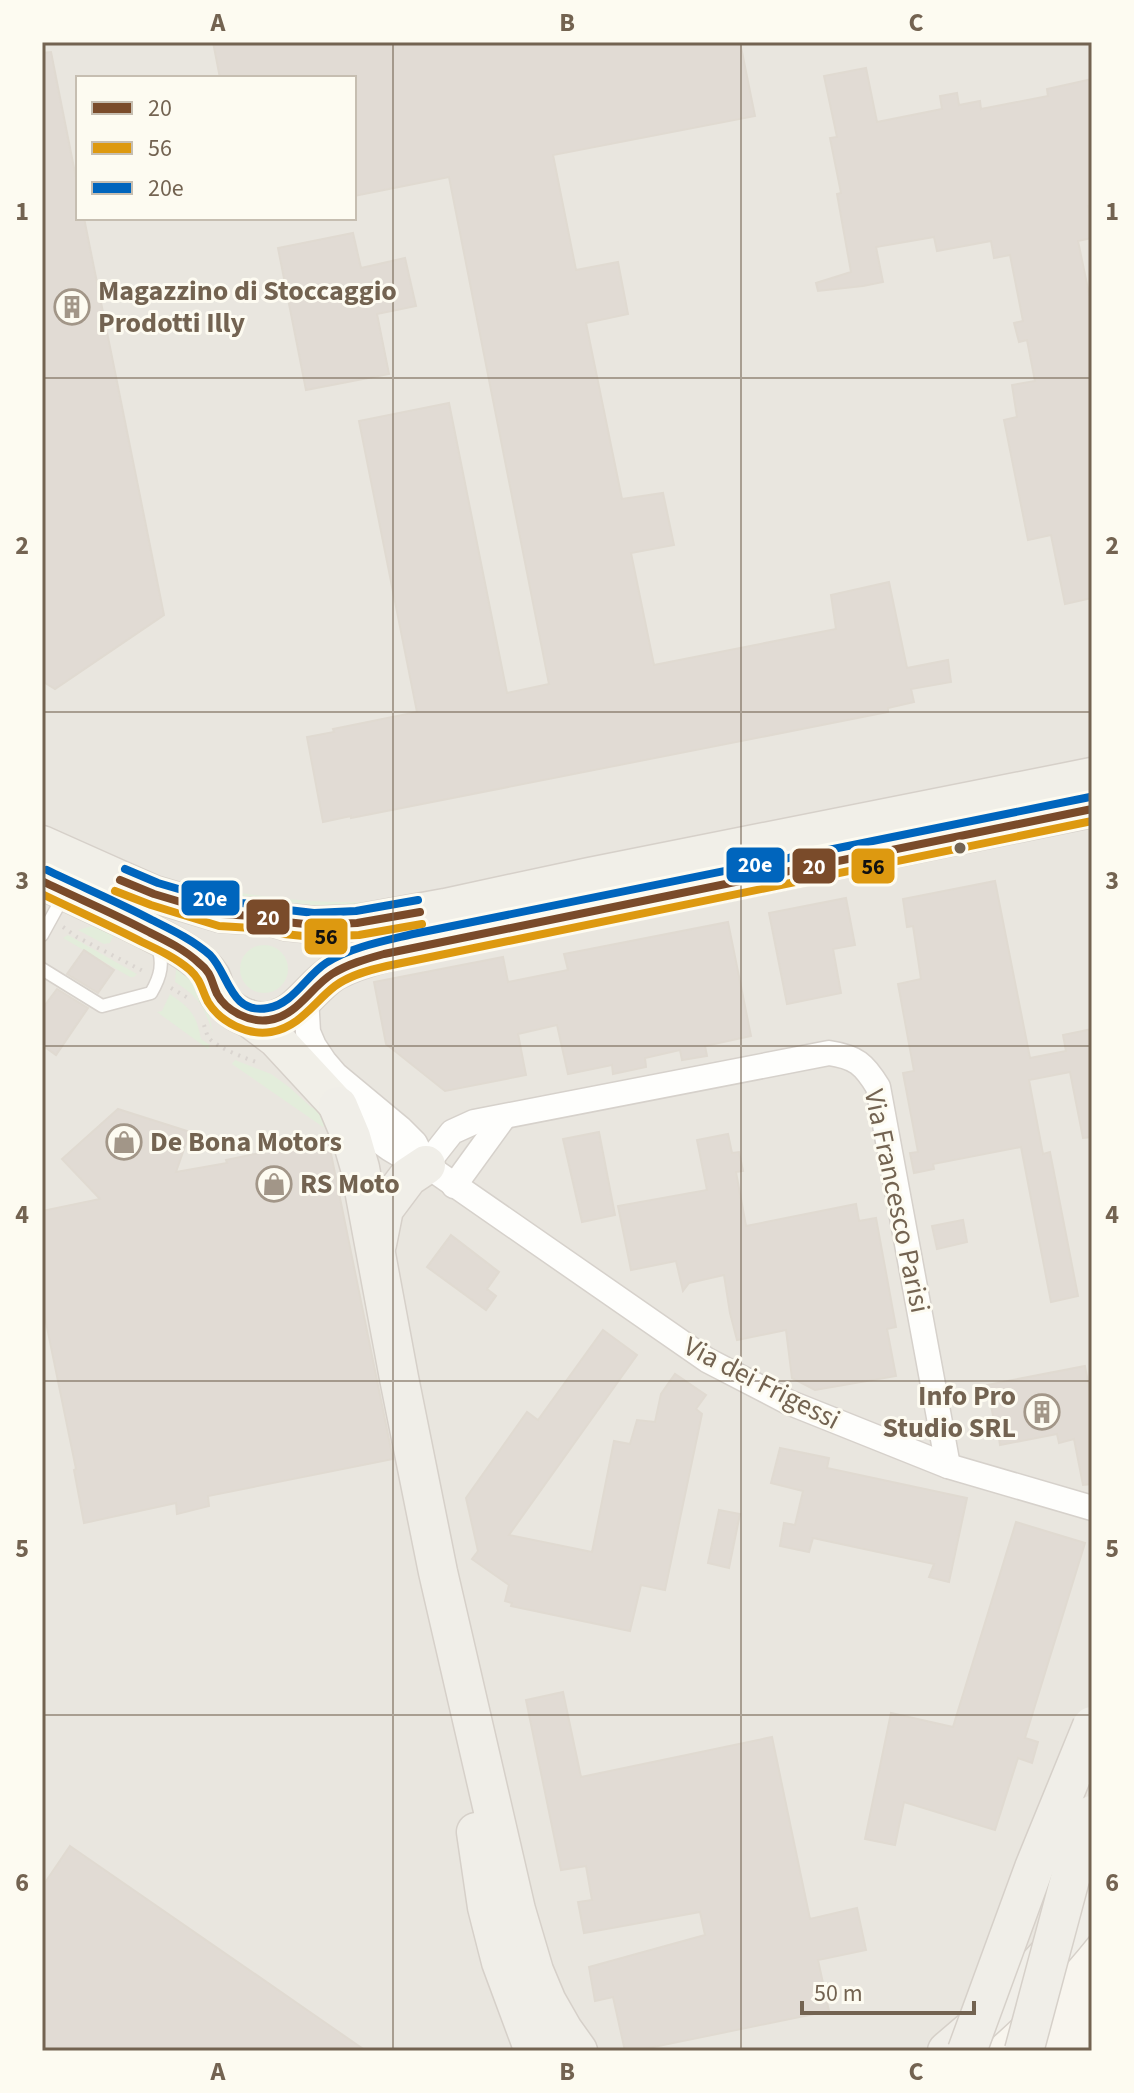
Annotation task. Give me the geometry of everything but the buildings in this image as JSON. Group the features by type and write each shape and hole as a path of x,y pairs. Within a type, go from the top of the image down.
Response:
{"highway":[{"path":"338,1106 360,1168 492,1855 516,1910 534,1971 552,2012 578,2051"},
{"path":"376,1251 384,1209 408,1177 440,1175"},
{"path":"967,2051 1034,1868 1092,1726"},
{"path":"1024,2051 1070,1879 1092,1815"},
{"path":"492,1855 487,1907 501,1962 534,2051"},
{"path":"947,2051 1027,1977 1070,1931 1092,1900"}],"main road":[{"path":"42,844 154,894 221,914 314,925 357,923 1092,776"},
{"path":"248,1018 270,1020 280,1017 299,1005 319,983 337,971 415,946 1092,809"},
{"path":"54,887 151,932 196,960 212,977"},
{"path":"306,997 313,978 313,961 309,945 299,932 269,920 239,922 218,942 213,953 212,977 224,1003 276,1039 338,1106"}],"street":[{"name":"Via dei Frigessi","path":"306,997 308,1032 324,1061 336,1075 408,1136 440,1175"},
{"name":"Via Francesco Parisi","path":"440,1175 452,1132 474,1122 829,1053 847,1056 866,1067 878,1087 948,1466"},
{"name":"Via dei Frigessi","path":"338,1106 390,1151 440,1175 707,1360 788,1402 948,1466 1092,1508"},
{"path":"440,1175 504,1117"}],"lane":[{"path":"42,935 54,887"},
{"path":"42,969 102,1006 151,993 160,977 162,962 151,932"}],"path":[{"path":"77,937 138,969"},
{"path":"211,1040 237,1055"}],"shaded area":[{"path":"42,42 1092,42 1092,1877 986,2051 42,2051"}],"green space":[{"path":"166,879 276,898 332,902 388,901 389,906 298,909 273,900 231,902"},
{"path":"92,926 116,930 110,943 104,944 78,930"},
{"path":"68,935 137,974 130,977 63,938"},
{"path":"264,945 281,952 288,969 281,986 264,993 247,986 240,969 247,952"},
{"path":"172,956 193,978 209,1015 213,1034 200,1004 175,982 176,969"},
{"path":"170,994 192,1013 201,1039 210,1045 208,1049 157,1012 162,1011"},
{"path":"235,1060 271,1074 312,1108 320,1099 332,1112 323,1127 232,1064"}],"transit line":[{"name":"20e","path":"47,870 189,940 210,955 238,999 255,1009 285,1001 326,963 379,942 1090,797"},
{"name":"20","path":"42,881 181,949 206,970 226,1006 247,1018 269,1020 288,1013 338,970 384,954 1092,809"},
{"name":"56","path":"42,894 173,958 194,974 208,1002 220,1016 244,1030 262,1033 290,1025 335,986 373,969 1092,821"},
{"name":"20e","path":"125,869 158,883 223,902 271,905 314,913 356,911 418,900"},
{"name":"20","path":"120,880 154,894 221,914 269,917 314,925 357,923 420,912"},
{"name":"56","path":"115,891 219,926 267,929 284,934 313,937 359,935 422,924"}],"place":[{"name":"Magazzino di Stoccaggio Prodotti Illy","path":"72,307"},
{"name":"De Bona Motors","path":"124,1142"},
{"name":"RS Moto","path":"274,1184"},
{"name":"Info Pro Studio SRL","path":"1042,1412"}]}
